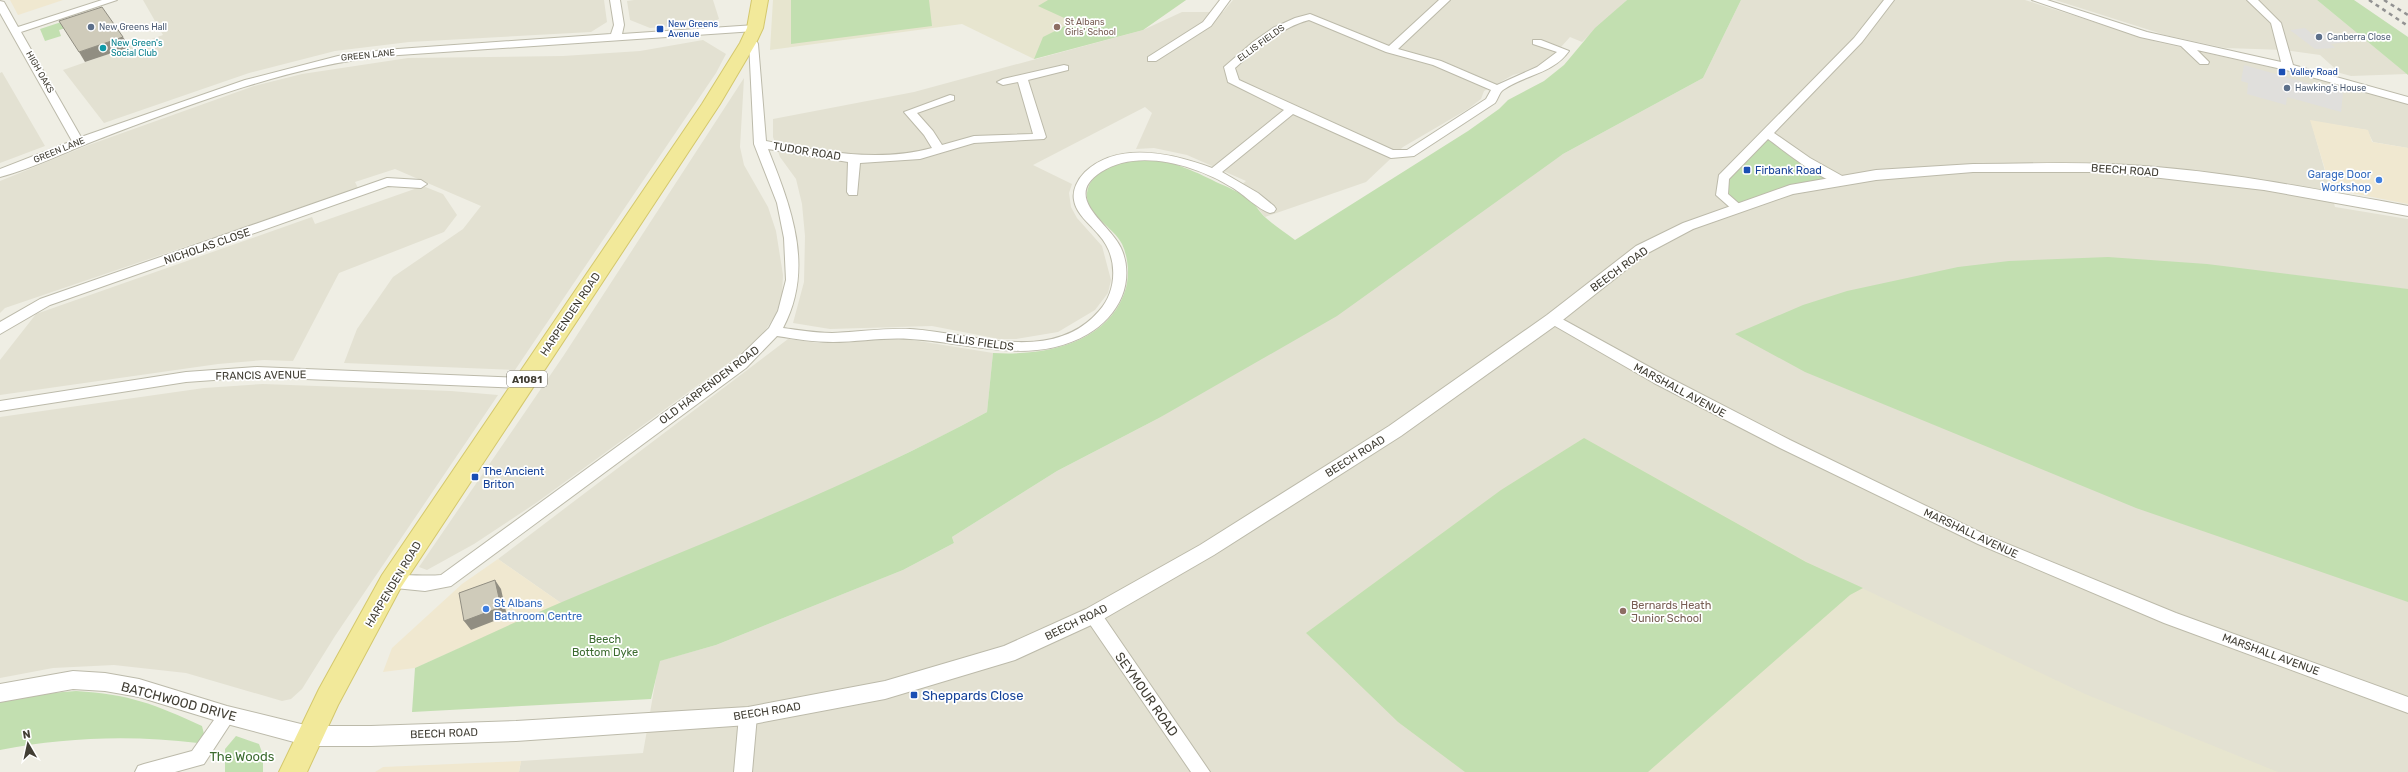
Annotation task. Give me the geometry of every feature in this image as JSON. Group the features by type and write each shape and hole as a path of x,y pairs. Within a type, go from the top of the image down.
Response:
{"main road":[{"name":"HARPENDEN ROAD","path":"293,772 328,697 391,582 711,104 754,36 760,0"}],"street":[{"path":"15,31 112,0"},
{"path":"615,0 620,25 616,37"},
{"path":"1152,59 1207,24 1225,0"},
{"path":"1390,50 1445,0"},
{"path":"1738,208 1722,195 1723,178 1768,134 1858,40 1889,0"},
{"path":"2037,0 2144,35 2288,67 2408,101"},
{"path":"2252,0 2267,13 2281,32 2288,67"},
{"name":"HIGH OAKS","path":"0,4 78,142"},
{"name":"ELLIS FIELDS","path":"1497,89 1437,63 1390,50 1310,17 1297,19 1278,29 1229,66 1234,82 1292,110 1391,154 1410,153 1491,101 1497,89 1519,78 1538,72 1564,51 1537,42"},
{"name":"GREEN LANE","path":"0,173 78,142 272,74 336,58 384,53 616,37 754,36"},
{"name":"OLD HARPENDEN ROAD","path":"391,582 425,584 445,581 740,364 768,339 774,331 785,311 790,295 792,280 792,257 784,203 760,144 754,36"},
{"path":"2185,44 2204,62"},
{"path":"1004,82 1064,68"},
{"name":"TUDOR ROAD","path":"760,144 854,159 920,155 974,140 1040,137 1022,78"},
{"path":"938,149 929,133 910,112 950,98"},
{"path":"1212,174 1292,110"},
{"path":"1768,134 1806,161 1840,180"},
{"name":"ELLIS FIELDS","path":"774,331 819,337 911,334 1010,348 1033,347 1066,339 1095,323 1106,312 1120,287 1121,274 1116,252 1108,238 1082,207 1080,192 1088,176 1104,164 1138,156 1165,156 1212,174 1251,193 1270,209"},
{"name":"TUDOR ROAD","path":"853,192 854,159"},
{"name":"BEECH ROAD","path":"309,736 516,731 748,716 885,690 1008,654 1093,615 1207,550 1395,431 1553,319 1641,250 1688,226 1790,190 1840,180 1973,168 2109,168 2187,175 2264,185 2408,211"},
{"name":"NICHOLAS CLOSE","path":"0,329 16,317 45,302 387,182 421,184"},
{"name":"MARSHALL AVENUE","path":"1553,319 1659,379 1785,444 1983,540 2170,618 2408,705"},
{"name":"FRANCIS AVENUE","path":"0,406 186,377 257,372 524,383"},
{"name":"SEYMOUR ROAD","path":"1093,615 1201,772"},
{"name":"BATCHWOOD DRIVE","path":"0,693 73,680 105,682 140,688 227,715 309,736"},
{"path":"144,772 197,765 227,715"},
{"path":"743,772 748,716"}],"shaded area":[{"path":"10,0 63,0 18,15"},
{"path":"143,0 604,0 607,22 591,32 409,42 335,51 249,73 104,123 63,70 163,35"},
{"path":"713,0 719,19 711,23 650,28 630,20 627,1"},
{"name":"St Albans Girls' School","path":"773,0 1186,0 1143,30 1034,59 962,24 770,50"},
{"path":"1233,0 1627,0 1582,42 1570,37 1552,57 1532,70 1513,75 1484,91 1481,99 1468,109 1403,147 1366,182 1265,217 1252,201 1235,190 1246,181 1187,155 1154,148 1136,149 1152,113 1145,107 1033,165 1072,184 1069,193 1071,207 1077,218 1102,246 1111,280 1108,293 1095,310 1058,332 1016,339 999,339 932,326 830,329 793,323 804,282 805,236 802,204 796,179 780,157 773,137 773,119 914,92 1143,30 1182,12 1223,12"},
{"path":"1741,0 2025,0 2157,42 2283,70 2408,102 2408,148 2373,142 2367,130 2311,121 2335,207 2408,219 2408,772 519,772 521,761 643,753 659,661 716,645 903,570 954,543 952,537 1057,471 1159,418 1563,154 1703,78"},
{"path":"2055,0 2317,0 2407,74 2351,76 2340,73 2320,55 2285,50 2225,48 2165,35"},
{"name":"Canberra Close","path":"2305,28 2312,34 2332,32 2347,42 2331,44 2335,48 2315,49 2290,30"},
{"path":"703,40 726,54 716,73 515,370 344,363 357,329 393,277 463,229 481,206 395,169 355,182 358,188 5,308 0,313 0,181 86,146 254,86 302,74 408,58 563,56 640,51"},
{"name":"Hawking's House","path":"2244,65 2343,93 2341,112 2287,97 2286,105 2247,94 2248,83 2241,81"},
{"path":"2,72 45,146 0,163 0,73"},
{"path":"744,78 740,147 744,165 768,207 776,231 783,275 782,295 776,314 763,334 734,359 536,503 474,544 427,570 419,567 564,355"},
{"path":"2310,120 2368,130 2372,142 2408,148 2408,204 2331,189"},
{"path":"423,186 443,194 457,215 444,232 339,273 293,361 264,360 218,364 0,395 0,360 36,314 312,217 315,224"},
{"path":"788,339 819,343 906,339 993,353 987,412 940,437 817,497 561,603 498,559"},
{"path":"263,384 451,391 498,395 335,636 302,689 291,699 282,701 186,673 114,665 53,668 0,678 0,417 204,388"},
{"name":"Bernards Heath Junior School","path":"1584,438 1807,562 2085,694 2278,772 1465,772 1398,722 1306,633 1501,490"},
{"path":"498,559 561,603 415,668 383,672 392,648 462,584"},
{"path":"521,761 519,772 375,772 383,767"}],"green space":[{"path":"791,0 929,0 932,26 791,44"},
{"path":"1048,0 1186,0 1143,30 1034,59 1043,37 1073,22 1038,6"},
{"name":"Beech Bottom Dyke","path":"1627,0 1741,0 1703,78 1563,154 1337,316 1159,418 1057,471 952,537 954,543 903,570 716,645 660,661 651,699 412,712 415,668 506,626 777,512 883,465 987,412 993,353 1031,352 1051,349 1069,344 1087,336 1102,325 1115,311 1124,294 1128,276 1126,256 1122,244 1090,208 1088,201 1087,193 1089,185 1098,174 1105,169 1136,159 1164,161 1178,165 1246,197 1266,218 1295,240 1468,131 1499,109 1508,100 1544,81 1564,65 1595,28"},
{"path":"2317,0 2354,0 2408,37 2408,75"},
{"path":"98,10 107,15 59,30 61,36 45,41 40,29"},
{"path":"1768,134 1840,180 1738,208 1722,195 1723,178"},
{"path":"2108,257 2207,264 2408,289 2408,602 2136,508 1805,372 1735,334 1803,305 1847,291 1958,267 2009,261"},
{"name":"Bernards Heath Junior School","path":"1584,438 1806,562 1863,588 1850,595 1648,772 1465,772 1398,722 1306,633 1501,490"},
{"name":"The Woods","path":"76,691 95,692 141,701 202,726 204,734 198,743 173,740 124,738 50,742 0,750 0,702 38,694"},
{"name":"The Woods","path":"236,736 259,744 263,755 263,772 225,772 225,749"}],"building":[{"path":"102,7 123,37 79,52 59,21"},
{"path":"495,580 501,607 464,621 459,593"}],"railway":[{"path":"2369,0 2408,26"},
{"path":"2384,0 2408,15"}],"place":[{"name":"New Greens Hall","path":"91,27"},
{"name":"St Albans Girls' School","path":"1057,27"},
{"name":"New Greens Avenue","path":"660,29"},
{"name":"Canberra Close","path":"2319,37"},
{"name":"New Green's Social Club","path":"103,48"},
{"name":"Valley Road","path":"2282,72"},
{"name":"Hawking's House","path":"2287,88"},
{"name":"Firbank Road","path":"1747,170"},
{"name":"Garage Door Workshop","path":"2379,180"},
{"name":"The Ancient Briton","path":"475,477"},
{"name":"St Albans Bathroom Centre","path":"486,609"},
{"name":"Bernards Heath Junior School","path":"1623,611"},
{"name":"Sheppards Close","path":"914,695"}]}
